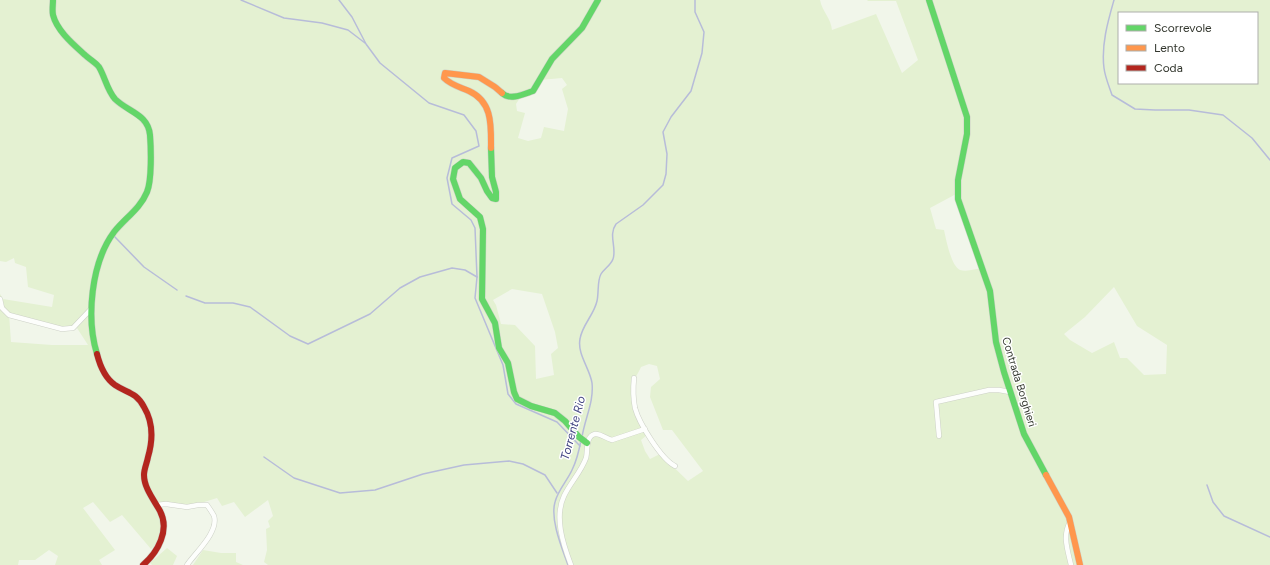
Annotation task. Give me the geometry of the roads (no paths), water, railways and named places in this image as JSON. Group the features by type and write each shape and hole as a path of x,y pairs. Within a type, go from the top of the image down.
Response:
{"street":[{"path":"53,0 55,20 64,33 78,49 98,67 110,93 118,101 138,113 146,121 150,131 148,190 140,204 117,226 109,239 98,271 92,308 91,328 102,369 106,377 114,385 138,397 148,414 152,437 150,454 144,470 144,478 162,515 163,524 160,546 149,561 143,565"},
{"path":"571,565 565,550 559,518 564,496 584,464 587,455 583,441 565,421 555,413 532,406 517,399 514,392 508,363 500,348 494,323 482,299 483,229 480,217 460,199 453,179 455,168 463,162 468,163 481,178 492,198 496,199 496,192 492,177 491,120 486,105 473,93 448,82 444,78 445,74 479,78 495,86 505,96 511,97 533,91 552,59 582,28 598,0"},
{"name":"Contrada Borghieri","path":"929,0 967,117 967,134 958,180 958,199 990,291 996,342 1024,434 1069,517 1080,565"},
{"path":"0,299 2,308 9,315 62,329 73,328 92,308"},
{"path":"634,378 633,393 638,418 656,448 669,463 675,466"},
{"path":"938,436 936,402 989,390 1010,392"},
{"path":"583,441 595,434 612,440 645,429"},
{"path":"156,505 166,504 187,507 207,505 214,515 214,527 206,541 187,565"},
{"path":"1070,522 1066,530 1066,543 1071,565"}],"waterway":[{"path":"241,0 284,18 322,23 348,30 365,43"},
{"path":"339,0 352,17 366,44 380,63 429,103 464,115 476,131 479,146 452,158 447,178 452,204 471,220 475,228 477,277 475,298 503,365 508,394 516,404 557,422 580,446"},
{"name":"Torrente Rio","path":"582,437 591,403 592,383 580,350 581,334 598,298 599,283 602,272 613,259 613,233 616,224 643,205 663,185 666,174 667,154 663,132 671,117 691,91 702,53 704,32 695,12 695,0"},
{"path":"1114,0 1107,25 1103,51 1106,78 1112,95 1135,109 1189,110 1223,115 1252,138 1270,160"},
{"path":"114,236 144,267 177,290"},
{"path":"186,296 205,303 233,303 250,307 290,336 308,344 370,314 400,288 420,277 452,268 465,270 477,277"},
{"name":"Torrente Rio","path":"568,565 557,534 554,509 558,493 575,463 581,440"},
{"path":"264,457 294,478 340,493 375,490 423,474 464,465 509,461 523,464 545,475 557,493"},
{"path":"1207,485 1213,502 1224,516 1270,537"}]}
